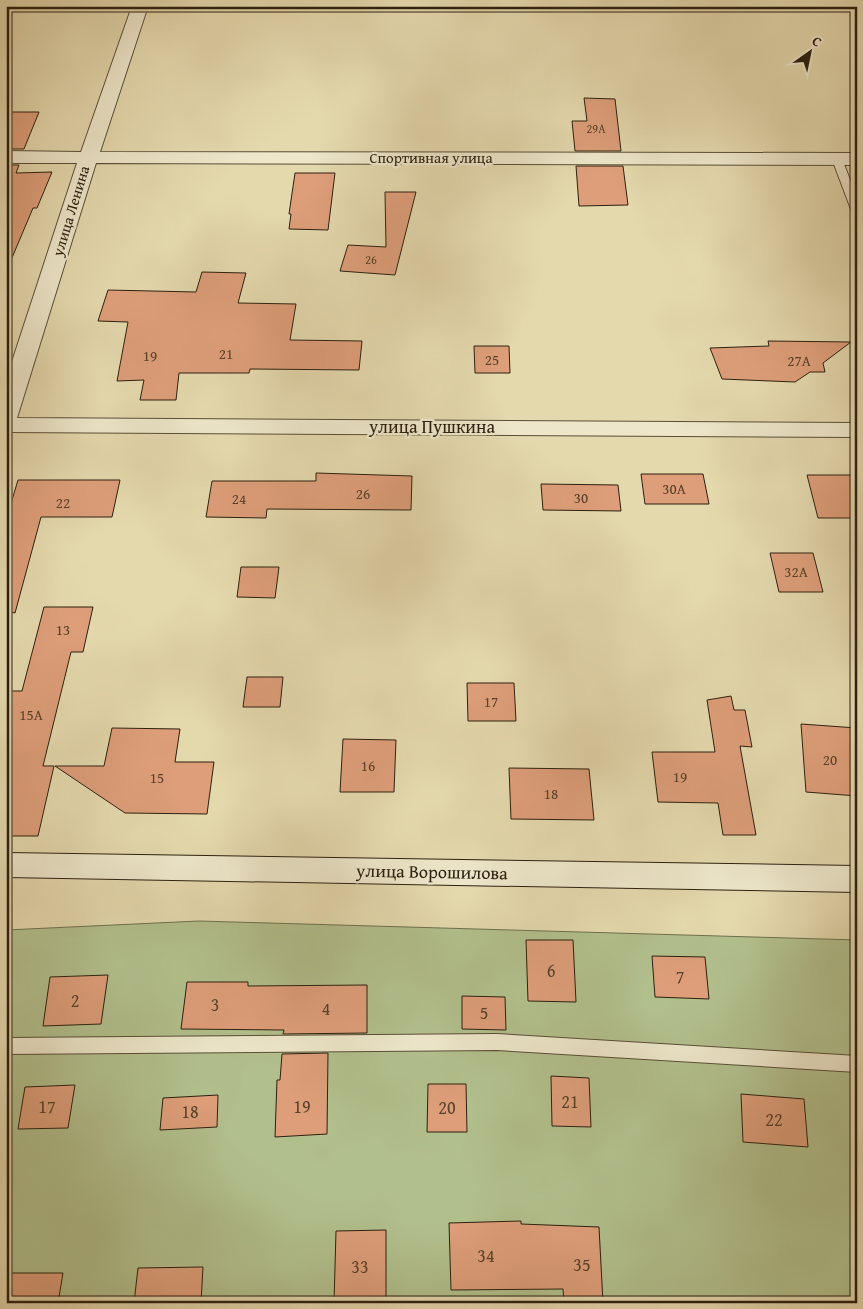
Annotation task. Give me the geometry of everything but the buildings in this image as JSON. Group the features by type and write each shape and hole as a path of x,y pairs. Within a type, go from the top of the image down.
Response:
{"street":[{"name":"улица Ленина","path":"6,416 88,158 140,6"},
{"name":"Спортивная улица","path":"6,157 857,159"},
{"name":"улица Пушкина","path":"6,425 857,430"},
{"name":"улица Ворошилова","path":"6,865 857,879"}],"lane":[{"path":"837,159 857,212"},
{"path":"6,1046 497,1042 857,1064"}],"green space":[{"path":"199,921 857,940 857,1303 6,1303 6,930"}]}
